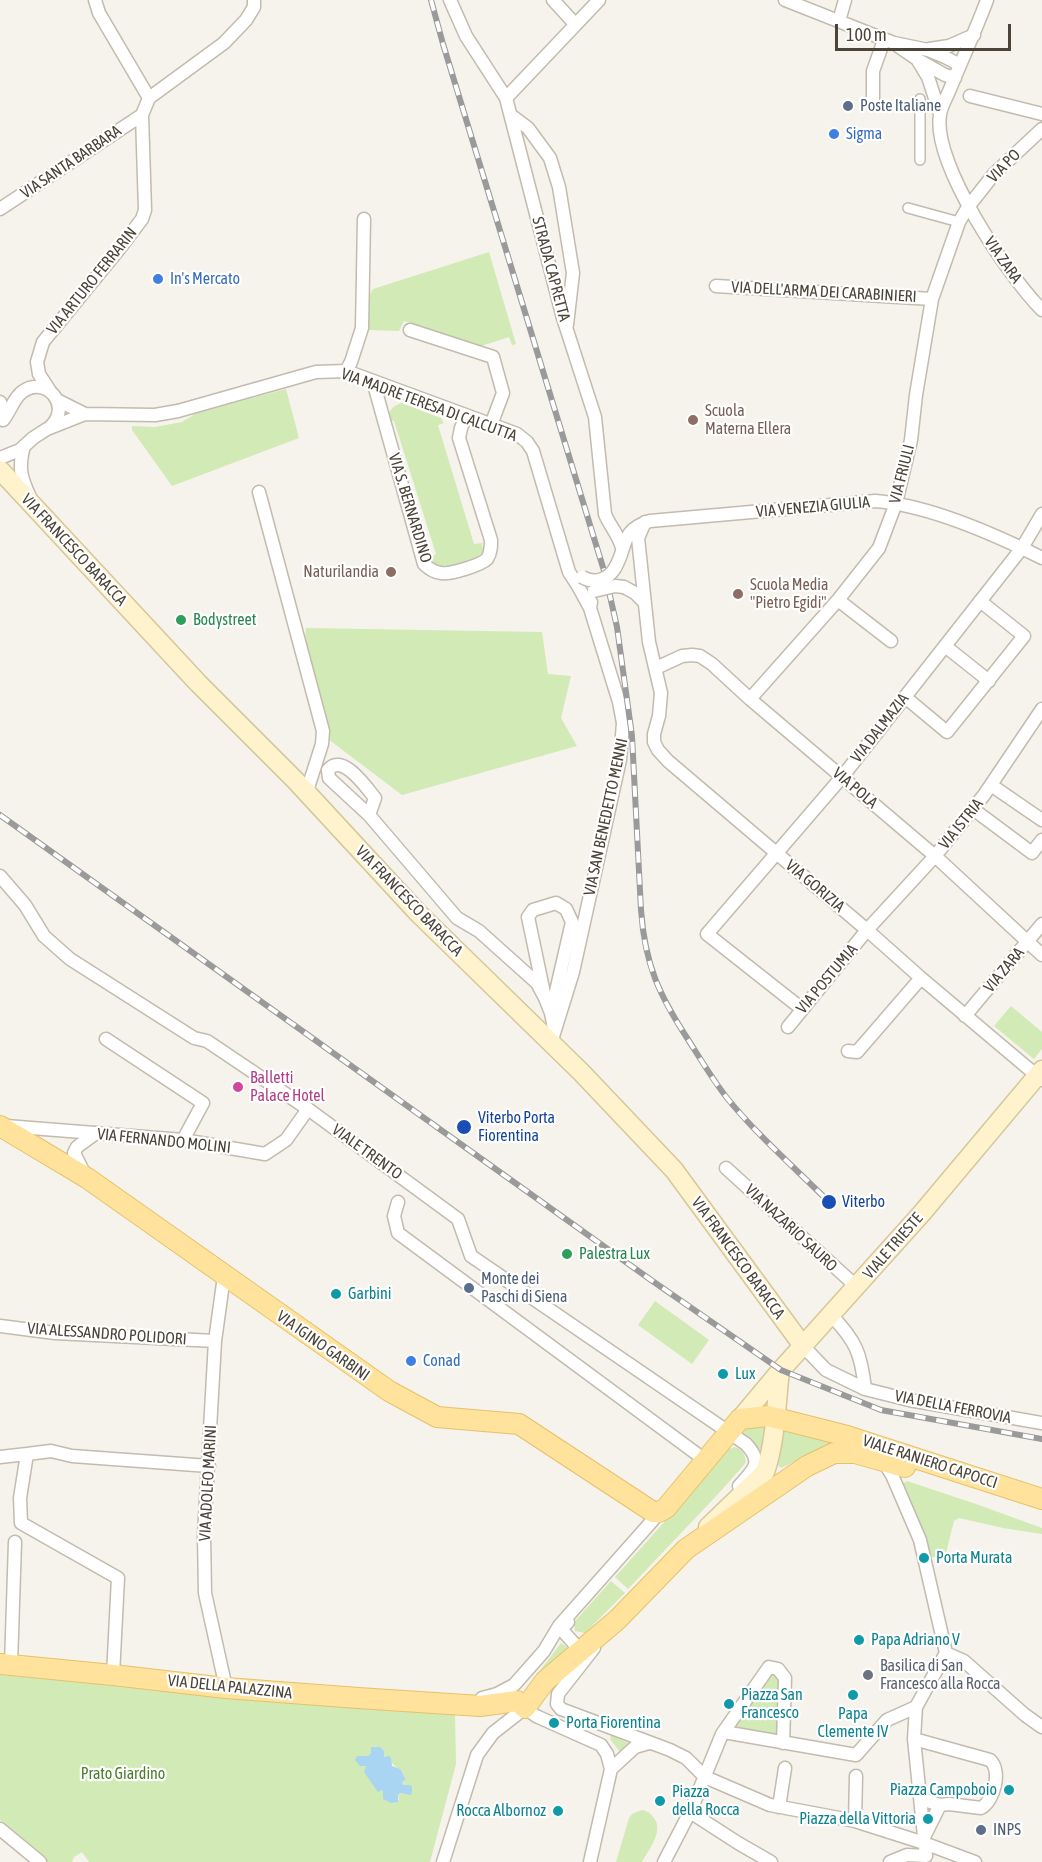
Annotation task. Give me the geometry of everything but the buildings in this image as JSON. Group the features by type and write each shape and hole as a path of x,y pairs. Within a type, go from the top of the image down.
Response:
{"main road":[{"name":"VIA FRANCESCO BARACCA","path":"0,470 198,683 418,914 553,1038 674,1170 802,1346"},
{"name":"VIALE TRIESTE","path":"735,1425 780,1379 802,1346 922,1213 1040,1075"},
{"name":"VIA IGINO GARBINI","path":"0,1126 87,1178 388,1391 437,1417 519,1424 660,1510"},
{"path":"525,1708 545,1681 617,1620 686,1548 765,1472 769,1460 780,1379"},
{"path":"780,1379 785,1400 795,1415 817,1428"},
{"name":"VIALE RANIERO CAPOCCI","path":"735,1425 768,1416 775,1417 865,1441 1042,1499"},
{"path":"660,1510 735,1425"},
{"name":"VIALE RANIERO CAPOCCI","path":"686,1548 807,1466 834,1453 855,1453 882,1460 1042,1511"},
{"name":"VIA DELLA PALAZZINA","path":"5,1665 226,1688 480,1706 517,1701 525,1708"}],"street":[{"path":"95,0 99,13 149,98 224,43 246,20 254,7 254,0"},
{"name":"STRADA CAPRETTA","path":"450,0 466,36 506,98 512,116 567,330 595,417 604,514 622,548"},
{"path":"553,0 575,24"},
{"path":"506,98 599,0"},
{"path":"785,0 889,41 928,50 960,65"},
{"path":"840,21 845,0"},
{"path":"940,114 987,0"},
{"path":"928,50 949,46 974,34"},
{"path":"889,41 945,75 955,78"},
{"path":"873,105 873,71 889,41"},
{"name":"VIA ZARA","path":"917,59 928,76 940,114 944,152 969,207 1024,290 1042,310"},
{"path":"970,96 1042,114"},
{"name":"VIA ARTURO FERRARIN","path":"54,395 39,374 37,362 43,342 120,248 145,210 142,115 149,98"},
{"path":"920,99 921,160"},
{"name":"VIA SANTA BARBARA","path":"0,209 142,115"},
{"path":"512,116 528,128 550,158 559,187 573,273 567,330"},
{"name":"VIA PO","path":"969,207 994,174 1042,129"},
{"name":"VIA FRIULI","path":"750,699 838,600 879,548 896,502 910,440 932,299 959,222 969,207"},
{"path":"908,208 959,222"},
{"path":"346,371 362,328 364,219"},
{"name":"VIA DELL'ARMA DEI CARABINIERI","path":"716,286 932,299"},
{"path":"410,330 493,357 503,393 491,425"},
{"name":"VIA MADRE TERESA DI CALCUTTA","path":"85,414 155,415 178,411 316,372 346,371 517,434 527,442 533,451 564,554 580,581"},
{"name":"VIA S. BERNARDINO","path":"373,381 424,564 440,573 448,573 483,562 491,550 491,540 459,438 460,428 466,416"},
{"path":"0,402 3,420 19,395 36,387 85,414"},
{"path":"47,429 56,419 59,406 54,395"},
{"path":"0,458 16,452 47,429 85,414"},
{"path":"24,446 21,464 22,478 36,509"},
{"path":"259,492 323,731 322,744 306,794"},
{"name":"VIA VENEZIA GIULIA","path":"645,522 875,501 896,502 966,524 1042,558"},
{"name":"VIA DALMAZIA","path":"802,1009 707,934 842,777 1022,548 1042,514"},
{"path":"580,581 603,579 610,575 620,560 622,548 631,530 645,522"},
{"name":"VIA GORIZIA","path":"645,522 638,538 649,642 661,693 659,716 654,734 654,742 658,750 965,1016 1040,1075"},
{"path":"590,608 594,591 603,579"},
{"path":"580,581 585,590 624,587 644,602"},
{"path":"580,581 590,608"},
{"path":"838,600 891,641"},
{"path":"905,697 947,732 989,681 1024,636 980,602"},
{"name":"VIA SAN BENEDETTO MENNI","path":"553,1038 573,972 621,760 624,735 619,702 590,608"},
{"path":"945,646 989,681"},
{"name":"VIA POLA","path":"656,668 682,656 692,654 700,656 935,856 1042,955"},
{"name":"VIA ISTRIA","path":"867,930 935,856 973,809 992,785 1042,709"},
{"path":"992,785 1042,820"},
{"path":"973,809 1032,853 1042,840"},
{"path":"369,815 457,918 479,931 537,983 551,1013 553,1038"},
{"name":"VIALE TRENTO","path":"0,876 25,905 44,936 70,959 194,1038 207,1041 419,1185 458,1219 471,1256 735,1425 746,1444"},
{"path":"545,998 528,918 533,910 556,903 566,909 572,922 551,1013"},
{"name":"VIA ZARA","path":"965,1016 1042,924"},
{"name":"VIA POSTUMIA","path":"788,1027 867,930"},
{"path":"848,1051 857,1052 921,978"},
{"path":"106,1039 203,1103 183,1140"},
{"name":"VIA FERNANDO MOLINI","path":"0,1126 183,1140 265,1154 286,1140 308,1110"},
{"path":"87,1178 74,1153 83,1141 96,1133"},
{"name":"VIA NAZARIO SAURO","path":"726,1168 857,1287"},
{"name":"VIALE TRENTO","path":"398,1202 394,1216 398,1233 711,1454"},
{"name":"VIA ADOLFO MARINI","path":"224,1276 215,1341 204,1535 205,1593 226,1688"},
{"path":"831,1315 846,1331 856,1347 862,1364 865,1389"},
{"name":"VIA ALESSANDRO POLIDORI","path":"0,1326 55,1333 215,1341"},
{"name":"VIA DELLA FERROVIA","path":"802,1346 826,1370 865,1389 909,1400 1042,1423"},
{"path":"686,1548 754,1469 756,1460 754,1452 746,1444 735,1442 711,1454"},
{"path":"0,1456 51,1451 72,1456 209,1466"},
{"path":"27,1454 20,1497 21,1523 118,1578 113,1675"},
{"path":"882,1460 892,1475 920,1540 946,1653 916,1707 914,1739 925,1849"},
{"path":"580,1650 561,1629 657,1524 660,1510"},
{"name":"VIA DELLA PALAZZINA","path":"461,1704 497,1694 514,1685 543,1651 559,1626 660,1510"},
{"path":"5,1665 15,1542"},
{"path":"617,1620 558,1694 557,1704 561,1709 686,1758 705,1777 779,1807 855,1821 925,1849 975,1862"},
{"path":"946,1653 964,1661 1025,1715 1042,1727"},
{"path":"664,1862 690,1812 724,1732 769,1667 778,1670 785,1678 787,1744"},
{"path":"724,1732 856,1755 887,1720 916,1707"},
{"path":"443,1862 477,1755 493,1732 525,1708 536,1716 601,1745 611,1769"},
{"path":"914,1739 990,1760 994,1763 996,1773 991,1797 985,1807 949,1804 940,1806 921,1796"},
{"path":"590,1862 611,1769 635,1748 649,1743"},
{"path":"779,1807 785,1768"},
{"path":"855,1821 856,1776"},
{"path":"890,1862 925,1849 940,1806"},
{"path":"690,1812 771,1862"},
{"path":"0,1829 40,1862"}],"green space":[{"path":"489,252 516,344 512,345 509,337 478,347 477,344 404,321 399,331 368,330 370,295 373,289"},
{"path":"286,389 299,438 172,486 132,430 132,426 155,427 182,422 197,413"},
{"path":"401,403 441,418 444,423 438,425 474,544 482,543 483,551 477,558 444,569 434,563 430,557 436,554 394,421 388,419 392,409"},
{"path":"306,628 542,632 548,674 571,676 561,718 577,746 402,795 328,739 304,653"},
{"path":"1011,1006 1042,1032 1042,1049 1034,1059 994,1026"},
{"path":"655,1301 709,1340 692,1364 638,1325"},
{"path":"752,1424 763,1425 764,1428 763,1444 760,1450 741,1431"},
{"path":"780,1427 830,1441 831,1445 781,1468 777,1464"},
{"path":"734,1447 743,1452 746,1462 628,1589 615,1577 702,1480 723,1452"},
{"path":"907,1481 1042,1528 1042,1534 959,1518 954,1521 945,1557 929,1557 928,1540 902,1484"},
{"path":"611,1581 625,1593 585,1633 575,1631 574,1622"},
{"path":"561,1643 567,1647 568,1651 533,1684 532,1681"},
{"path":"771,1674 775,1674 780,1680 779,1736 733,1727"},
{"name":"Prato Giardino","path":"0,1675 455,1714 456,1764 430,1862 89,1862 82,1852 74,1857 72,1862 48,1862 0,1820","holes":["371,1753 386,1757 406,1778 402,1782 403,1785 412,1788 398,1795 399,1800 381,1790 362,1757"]},
{"path":"611,1735 629,1745 620,1752 610,1739"},
{"path":"642,1810 650,1814 657,1823 652,1846 642,1862 616,1862 629,1818 632,1814"}],"water":[{"path":"371,1747 380,1747 384,1751 384,1757 391,1758 392,1766 400,1769 406,1779 402,1782 403,1785 412,1787 410,1795 401,1793 398,1795 398,1802 391,1803 383,1799 383,1791 378,1792 364,1772 366,1766 360,1766 355,1760 357,1756 368,1756 371,1753"}],"railway":[{"path":"431,0 605,574 617,627 632,736 641,910 646,947 655,979 669,1009 722,1091 763,1138 829,1202"},
{"path":"0,815 651,1280 781,1370 881,1410 1042,1439"}],"place":[{"name":"Poste Italiane","path":"848,106"},
{"name":"Sigma","path":"834,134"},
{"name":"In's Mercato","path":"158,279"},
{"name":"Scuola Materna Ellera","path":"693,420"},
{"name":"Naturilandia","path":"391,572"},
{"name":"Scuola Media \"Pietro Egidi\"","path":"738,594"},
{"name":"Bodystreet","path":"181,620"},
{"name":"Balletti Palace Hotel","path":"238,1087"},
{"name":"Viterbo Porta Fiorentina","path":"464,1127"},
{"name":"Viterbo","path":"829,1202"},
{"name":"Palestra Lux","path":"567,1254"},
{"name":"Monte dei Paschi di Siena","path":"469,1288"},
{"name":"Garbini","path":"336,1294"},
{"name":"Conad","path":"411,1361"},
{"name":"Lux","path":"723,1374"},
{"name":"Porta Murata","path":"924,1558"},
{"name":"Papa Adriano V","path":"859,1640"},
{"name":"Basilica di San Francesco alla Rocca","path":"868,1675"},
{"name":"Papa Clemente IV","path":"853,1695"},
{"name":"Piazza San Francesco","path":"729,1704"},
{"name":"Porta Fiorentina","path":"554,1723"},
{"name":"Piazza Campoboio","path":"1009,1790"},
{"name":"Piazza della Rocca","path":"660,1801"},
{"name":"Rocca Albornoz","path":"558,1811"},
{"name":"Piazza della Vittoria","path":"928,1819"},
{"name":"INPS","path":"981,1830"}]}
